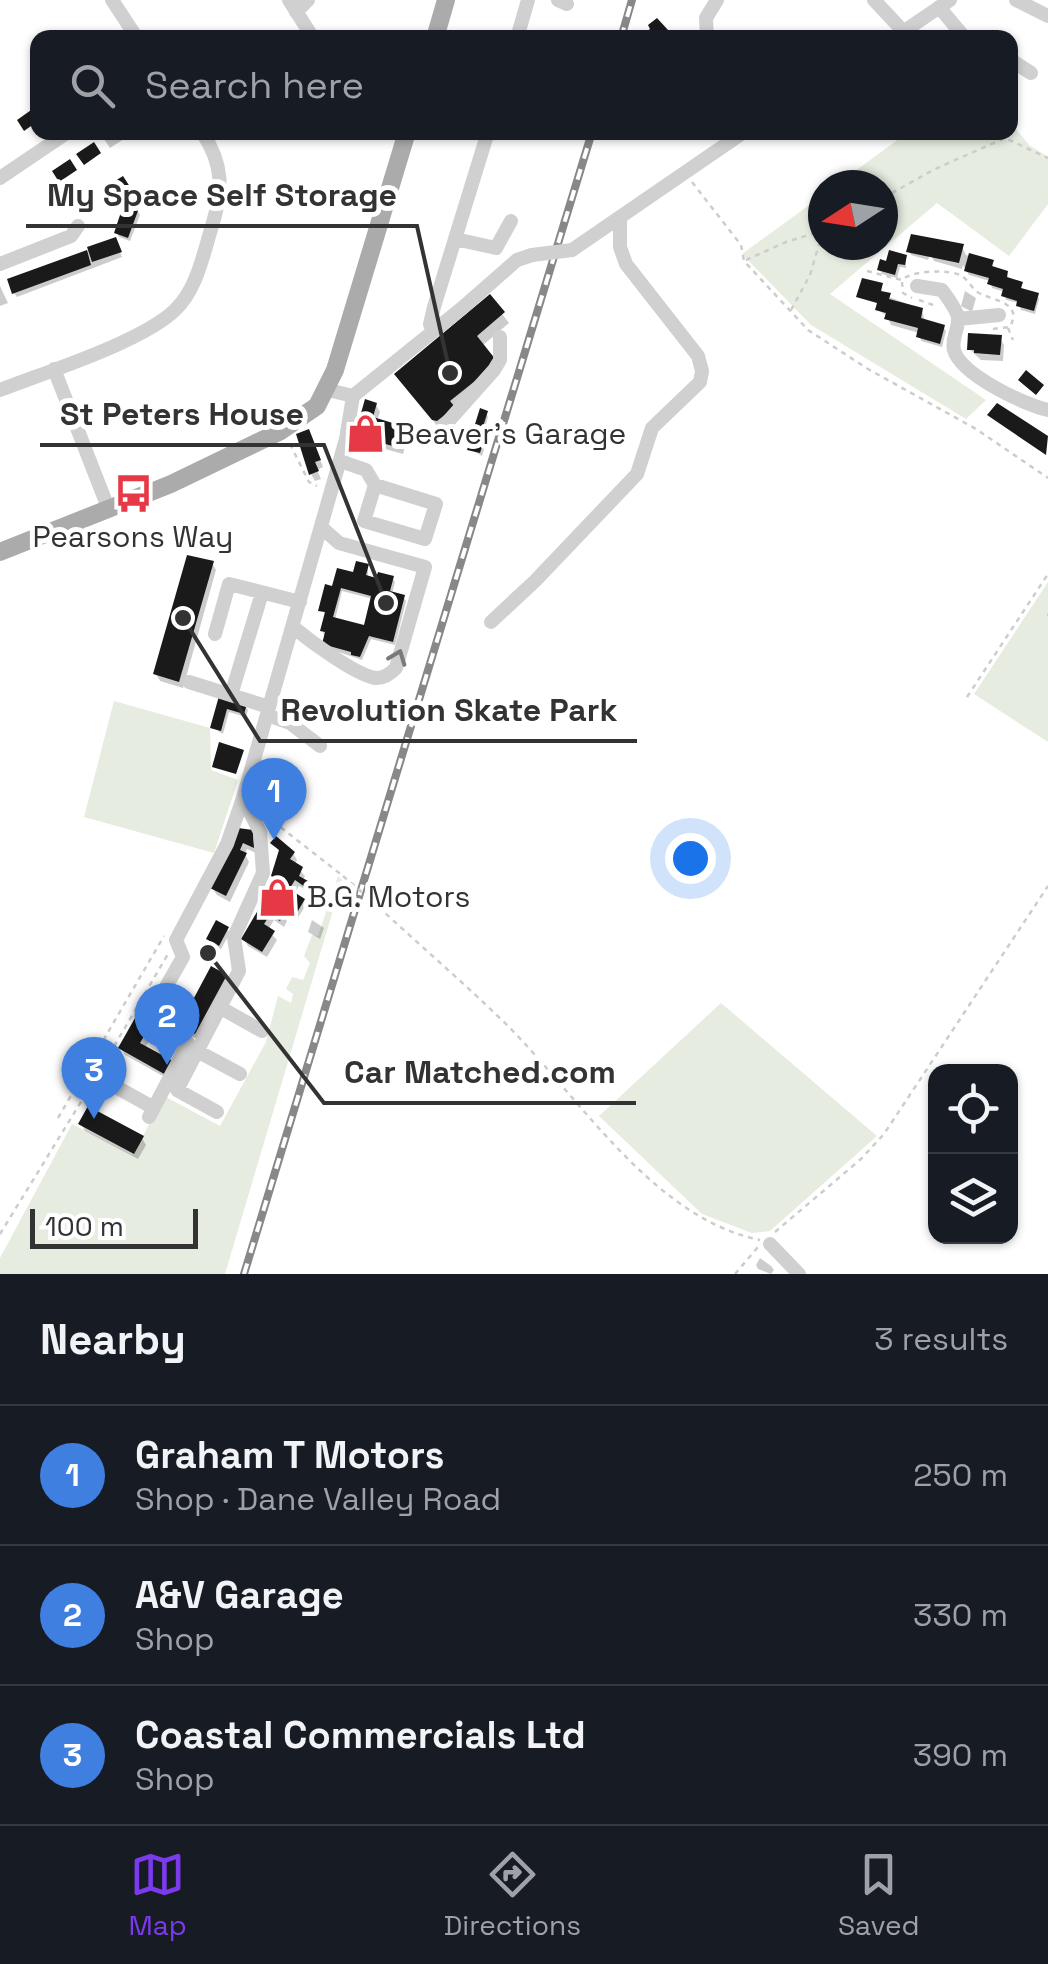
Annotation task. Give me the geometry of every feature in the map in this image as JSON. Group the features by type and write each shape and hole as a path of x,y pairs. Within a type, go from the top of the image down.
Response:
{"main road":[{"path":"437,30 446,0"},
{"path":"0,552 171,484 279,432 317,406 328,390 404,140"}],"street":[{"path":"112,0 131,30"},
{"path":"308,0 292,6 308,30"},
{"path":"519,30 528,0"},
{"path":"707,30 706,18 717,0"},
{"path":"874,0 895,30"},
{"path":"1016,0 1048,16"},
{"path":"906,30 944,3 956,30"},
{"path":"1018,65 1030,74"},
{"path":"0,178 56,140"},
{"path":"0,390 148,330 176,309 195,280 221,196 219,162 207,140"},
{"path":"432,332 434,307 486,140"},
{"path":"353,396 517,260 572,250 732,140"},
{"path":"491,622 637,474 652,428 693,391 702,377 698,356 626,264 619,238 620,220"},
{"path":"455,239 496,248 512,221"},
{"path":"0,264 71,236 78,226"},
{"path":"910,283 942,290 958,318 954,349 960,361 997,388 1048,410"},
{"path":"958,318 1004,321"},
{"path":"436,435 494,370 500,360 500,338"},
{"path":"54,368 109,510"},
{"path":"328,390 353,396"},
{"path":"107,1082 152,1113 188,1044 158,1008 161,994 182,957 170,937 227,844 243,798 340,462 353,413 353,396"},
{"path":"340,462 366,470 375,485 436,504 425,539 364,520 375,485"},
{"path":"292,628 320,649 376,678 389,676 396,668 425,568 339,543 321,527"},
{"path":"215,634 229,584 300,602"},
{"path":"231,695 262,592"},
{"path":"189,682 268,711 320,746"},
{"path":"218,1112 176,1090 239,971 234,937 263,873 260,832 243,798"},
{"path":"221,1008 262,1031"},
{"path":"198,1051 240,1074"},
{"path":"769,1240 799,1274"}],"path":[{"path":"898,189 1000,140"},
{"path":"1009,140 1048,158"},
{"path":"685,173 741,245 744,261 808,330 868,369 976,429 1048,478"},
{"path":"744,261 808,235"},
{"path":"790,312 814,260"},
{"path":"867,271 910,283"},
{"path":"1004,321 1013,340"},
{"path":"279,432 293,448 310,482 330,496"},
{"path":"967,698 1048,574"},
{"path":"272,820 371,900 508,1026 659,1189 716,1227 769,1240"},
{"path":"735,1274 861,1160 884,1134 1048,886"},
{"path":"58,1118 170,937"},
{"path":"0,1234 170,937"}],"shaded area":[{"path":"1018,132 1029,145 1048,157 1048,204 1009,256 937,203 898,236 898,170 856,170 897,140 1018,140"},
{"path":"808,206 808,260 870,260 830,294 986,400 966,419 811,325 742,254"},
{"path":"1048,582 1048,742 974,694"},
{"path":"114,701 210,728 211,770 238,780 214,853 84,817"},
{"path":"338,876 342,880 225,1274 0,1274 0,1258 72,1124 133,1155 164,1096 220,1126 266,1042 278,996 291,1003 293,994 286,989 292,977 303,980 310,963 304,956 312,935 318,936"},
{"path":"721,1003 877,1136 770,1231 752,1233 702,1214 599,1116"}],"building":[{"path":"657,18 668,30 649,30 648,25"},
{"path":"30,111 30,127 24,131 17,120"},
{"path":"94,142 101,153 84,165 76,154"},
{"path":"70,159 77,170 59,182 52,171"},
{"path":"123,176 134,193 122,201 110,184"},
{"path":"124,203 139,208 128,238 114,233"},
{"path":"911,234 964,244 959,263 906,252"},
{"path":"116,237 122,252 92,262 87,247"},
{"path":"87,250 91,265 12,294 7,279"},
{"path":"898,252 907,255 905,265 898,264 895,275 877,270 880,260 898,260"},
{"path":"969,253 994,260 992,266 1023,282 1021,288 1039,293 1034,311 1001,296 1003,289 987,284 989,278 964,271"},
{"path":"862,278 883,283 881,291 891,293 889,299 923,308 921,318 945,325 940,344 916,337 918,328 884,319 886,313 875,310 877,303 856,297"},
{"path":"490,294 505,312 477,336 496,360 450,401 455,407 437,421 432,420 394,374"},
{"path":"968,333 1002,335 1000,355 967,350"},
{"path":"1026,370 1044,385 1036,395 1018,380"},
{"path":"365,399 377,403 373,417 406,427 400,448 378,442 381,434 357,427"},
{"path":"997,403 1048,436 1046,455 987,415"},
{"path":"480,408 488,411 480,436 485,437 480,453 467,450"},
{"path":"309,429 321,460 315,462 319,471 309,475 296,434"},
{"path":"187,555 214,561 179,682 153,674"},
{"path":"356,561 369,564 366,575 376,578 378,572 394,576 390,591 405,595 393,642 369,636 360,657 322,644 325,632 320,631 325,612 318,611 325,584 332,586 337,568 353,572","holes":["341,588 371,596 364,625 333,617"]},
{"path":"219,696 247,704 244,714 227,709 221,731 210,728"},
{"path":"219,742 244,750 236,774 212,767"},
{"path":"238,828 253,830 254,848 243,843 240,850 247,853 226,896 210,888"},
{"path":"276,836 295,852 290,859 303,867 299,876 308,881 305,887 295,880 290,888 271,876 279,850 270,843"},
{"path":"294,892 305,899 295,916 283,909"},
{"path":"264,900 285,912 280,921 270,915 264,924 275,931 262,952 241,939"},
{"path":"216,920 229,927 219,946 206,939"},
{"path":"211,966 227,975 195,1034 179,1026"},
{"path":"139,1011 154,1019 140,1043 173,1061 166,1075 118,1048"},
{"path":"88,1106 144,1136 134,1154 78,1124"}],"railway":[{"path":"623,30 632,0"},
{"path":"244,1274 590,140"}],"place":[{"name":"My Space Self Storage","path":"450,373"},
{"name":"Beaver's Garage","path":"365,434"},
{"name":"Pearsons Way","path":"133,493"},
{"name":"St Peters House","path":"386,603"},
{"name":"Revolution Skate Park","path":"183,618"},
{"name":"Graham T Motors","path":"274,840"},
{"name":"B.G. Motors","path":"277,897"},
{"name":"Car Matched.com","path":"208,953"},
{"name":"A&V Garage","path":"167,1065"},
{"name":"Coastal Commercials Ltd","path":"94,1119"}]}
